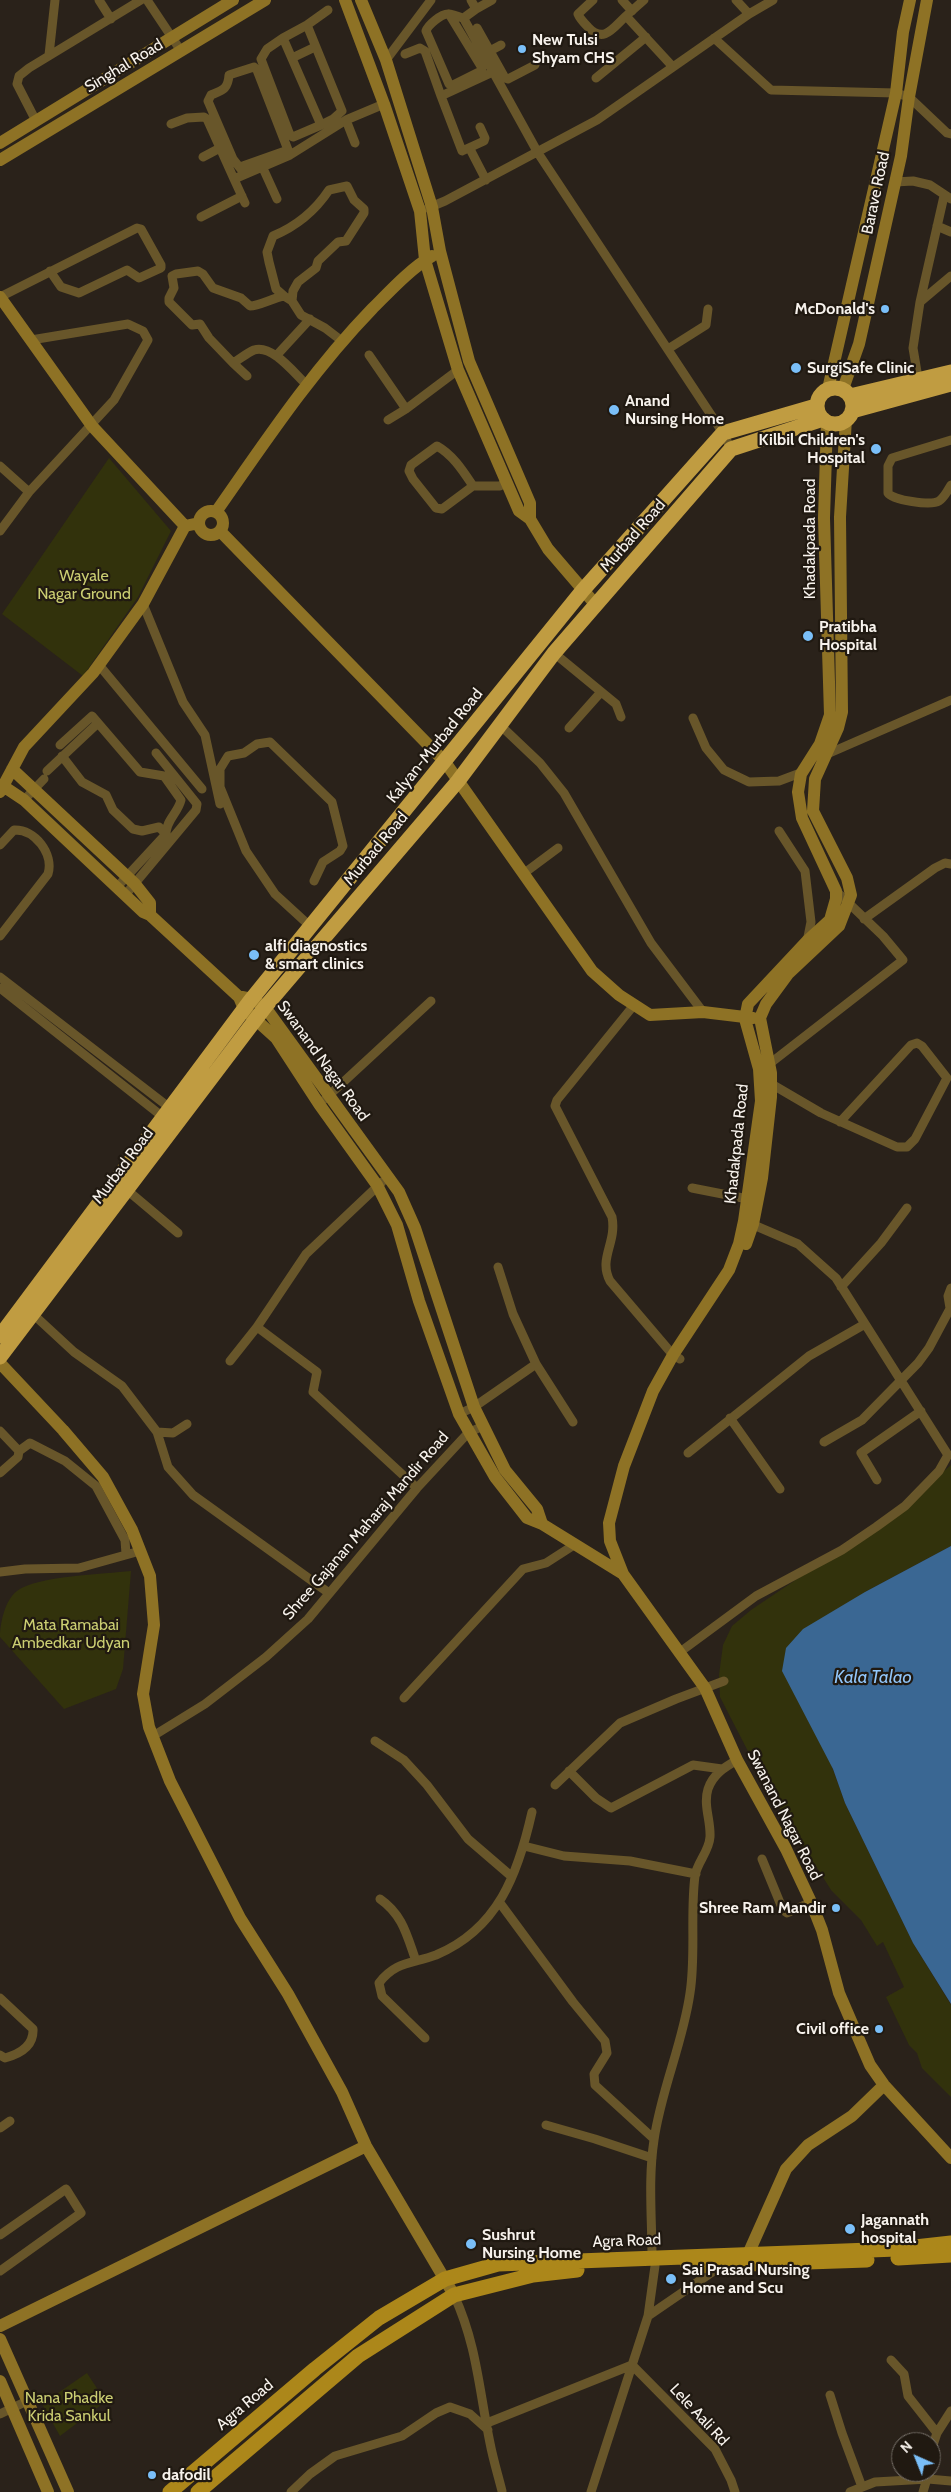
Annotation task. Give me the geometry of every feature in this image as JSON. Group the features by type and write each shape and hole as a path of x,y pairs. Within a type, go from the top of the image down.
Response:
{"highway":[{"path":"844,401 918,378 951,372"},
{"path":"822,416 820,396 844,401 951,384"},
{"path":"723,433 822,416 837,424 844,401"},
{"path":"731,449 822,416"},
{"name":"Kalyan-Murbad Road","path":"2,1345 86,1232 166,1112 245,1001 311,927 583,590 723,433"},
{"name":"Murbad Road","path":"2,1345 34,1315 86,1232 127,1190 260,1013 458,781 554,653 731,449"}],"main road":[{"name":"Agra Road","path":"198,2492 358,2356 454,2295 533,2274 654,2262 721,2266 746,2260 897,2249 951,2243"},
{"name":"Agra Road","path":"170,2492 315,2368 379,2318 445,2279 498,2264 951,2255"}],"street":[{"path":"49,56 55,0"},
{"path":"99,0 111,19"},
{"path":"36,121 17,84 19,76 141,0"},
{"path":"147,0 181,51"},
{"name":"Singhal Road","path":"0,143 233,0"},
{"name":"Singhal Road","path":"0,160 265,0"},
{"path":"345,0 426,209 440,251 469,361 530,503 530,519"},
{"path":"361,0 386,60 426,209 425,260 458,370 519,511 530,519 548,549 596,604"},
{"path":"386,60 431,0"},
{"path":"471,0 476,9"},
{"path":"465,18 492,0"},
{"path":"593,0 578,14 595,34 601,36 607,33 644,0"},
{"path":"622,0 646,37 673,67"},
{"path":"736,0 749,14"},
{"path":"426,209 538,153 597,120 749,14 773,0"},
{"name":"Barave Road","path":"844,401 896,93 903,32 910,0"},
{"name":"Barave Road","path":"844,401 859,344 895,182 927,0"},
{"path":"328,10 267,49 261,59 290,135 293,138 321,125 346,120 384,104"},
{"path":"449,14 482,68 481,71 453,85 449,84 426,31 428,26 449,14 465,18 487,53 508,79 535,65"},
{"path":"242,170 262,166 289,152 334,123 342,111 307,25"},
{"path":"477,28 494,72 538,153 723,433 731,449"},
{"path":"596,78 646,37"},
{"path":"283,38 321,125"},
{"path":"714,38 771,90 896,93 909,97 947,133 951,134"},
{"path":"487,53 501,45"},
{"path":"292,58 315,47"},
{"path":"406,54 420,48 425,51 440,96 462,151 484,141 485,138 480,127"},
{"path":"242,170 233,159 208,101 211,95 225,89 228,85 229,76 254,67 258,70 289,152"},
{"path":"440,96 494,72"},
{"path":"171,124 187,118 204,117 244,199 201,217"},
{"path":"346,120 355,143"},
{"path":"203,157 220,148"},
{"path":"470,149 486,180"},
{"path":"234,179 242,170 289,152"},
{"path":"262,166 277,199"},
{"path":"895,182 913,181 930,185 947,198 937,226 920,302 913,348 918,378"},
{"path":"288,299 298,282 316,268 318,261 338,242 346,241 364,213 364,208 354,200 347,186 329,190 321,204 308,215 285,231 273,236 267,252 276,289 301,314 342,341"},
{"path":"937,226 951,232"},
{"path":"50,272 61,287 79,293 127,270 139,278 156,272 161,265 141,230 137,228 0,297 92,426 185,526"},
{"path":"216,512 306,384 342,341 382,298 425,260 440,251"},
{"path":"247,376 209,338 200,324 192,325 169,302 168,298 174,288 172,276 198,271 203,274 213,288 241,298 250,306 255,306 269,298 288,299"},
{"path":"920,302 951,276"},
{"path":"668,349 706,326 708,309"},
{"path":"276,356 310,319"},
{"path":"0,531 29,492 72,443 92,426 114,400 140,359 148,340 143,332 128,324 30,340"},
{"path":"233,363 254,350 262,349 276,356 306,384"},
{"path":"369,354 406,409"},
{"path":"388,420 406,409 458,370"},
{"name":"Khadakpada Road","path":"766,1082 746,1019 748,1004 764,996 839,926 851,895 847,878 813,811 815,779 838,728 842,712 840,523 844,401"},
{"name":"Khadakpada Road","path":"610,1536 616,1526 631,1467 657,1392 698,1324 734,1272 749,1223 763,1121 768,1065 760,1018 764,996 807,941 830,920 836,899 836,891 802,818 798,792 801,774 826,733 830,715 822,416"},
{"path":"951,440 943,441 889,461 888,493 893,498 932,504 940,501 951,485"},
{"path":"473,486 459,465 437,446 430,449 411,465 409,471 436,508 442,509 473,486 500,486 506,482"},
{"path":"0,466 29,492"},
{"path":"2,789 24,747 99,665 143,604 185,526 199,522 205,512 216,512 223,520 220,531"},
{"path":"199,522 201,530 208,535 220,531"},
{"path":"825,524 840,523"},
{"path":"220,531 445,762 592,971 650,1016 703,1012 746,1019 760,1018"},
{"path":"143,604 183,702 205,735 220,804"},
{"path":"554,653 616,704 621,717"},
{"path":"828,665 842,663"},
{"path":"99,665 202,789"},
{"path":"569,728 601,692"},
{"path":"693,718 706,748 724,770 749,782 780,781 801,774 825,755 951,700"},
{"path":"60,745 92,716 96,718 98,723 140,772 164,776 181,800 179,808 166,826 166,834 131,881"},
{"path":"24,800 62,756 98,723"},
{"path":"500,725 540,763 564,793 651,943 703,1012"},
{"path":"311,927 275,894 246,851 220,787 220,769 228,756 244,753 257,744 270,742 332,802 343,846 340,851 323,862 314,881"},
{"path":"121,890 196,810 197,804 156,753"},
{"path":"62,756 82,782 106,795 113,810 133,829 142,831 159,827 166,834"},
{"path":"12,769 131,881 150,903 150,915"},
{"name":"Swanand Nagar Road","path":"2,789 24,800 143,912 150,915 260,1013 330,1096 346,1131 397,1225 419,1301 459,1414 468,1433 521,1498 537,1509 542,1524 622,1574 705,1688 737,1760 786,1849 811,1902 822,1930 839,1993 851,2026 870,2065 884,2085 951,2158"},
{"path":"0,845 14,830 22,830 32,834 49,855 50,866 48,874 0,936"},
{"path":"779,831 805,871 811,922 807,941 810,955"},
{"path":"523,874 558,848"},
{"path":"864,919 934,868 945,863 951,864"},
{"path":"768,1065 903,960 849,902 836,891"},
{"path":"0,977 51,1016 166,1112"},
{"path":"0,988 166,1112"},
{"path":"319,1104 330,1096 431,1001"},
{"path":"634,1005 557,1100 555,1106 612,1217 615,1231 604,1263 604,1270 610,1281 677,1357"},
{"name":"Swanand Nagar Road","path":"260,1013 319,1104 346,1131 399,1192 411,1219 474,1407 500,1473"},
{"path":"45,1023 51,1016"},
{"path":"766,1082 840,1122 897,1147 907,1147 949,1076 922,1046 917,1043 911,1046 840,1122"},
{"name":"Khadakpada Road","path":"749,1223 748,1199 758,1159"},
{"path":"230,1361 257,1328 306,1254 377,1185 388,1178"},
{"path":"692,1188 748,1199"},
{"path":"127,1190 178,1233"},
{"path":"841,1287 881,1243 907,1208"},
{"path":"397,1225 411,1219"},
{"path":"680,1652 756,1596 842,1550 906,1506 939,1471 947,1459 947,1450 836,1278 798,1244 749,1223"},
{"path":"498,1267 513,1314 536,1364 573,1422"},
{"path":"824,1442 862,1420 929,1348 951,1307 948,1296 951,1288"},
{"path":"34,1315 74,1352 122,1386 157,1432 168,1467 193,1495 329,1593"},
{"path":"688,1453 809,1356 865,1324"},
{"path":"257,1328 317,1372 313,1392 417,1488"},
{"path":"0,1363 64,1430 103,1477 132,1530 150,1576 154,1625 143,1694 153,1736 170,1781 240,1918 288,1994 342,2092 366,2146 454,2295 467,2323 479,2373 487,2426 502,2492"},
{"path":"459,1414 474,1407 536,1364"},
{"path":"877,1480 861,1453 921,1411"},
{"path":"730,1418 780,1489"},
{"path":"157,1432 172,1433 187,1424"},
{"name":"Shree Gajanan Maharaj Mandir Road","path":"153,1736 205,1704 266,1657 308,1619 417,1488 468,1433 483,1426"},
{"path":"0,1431 20,1451"},
{"path":"0,1473 30,1443 65,1462 96,1486 125,1540 126,1554"},
{"path":"590,1555 610,1536 622,1574"},
{"path":"404,1698 523,1569 546,1563 574,1545"},
{"path":"0,1572 25,1568 79,1568 93,1566 140,1551"},
{"path":"555,1786 620,1723 676,1698 724,1681"},
{"path":"375,1741 404,1760 428,1785 468,1838 511,1876"},
{"path":"591,2492 648,2316 654,2262 652,2158 654,2139 690,1993 696,1874 707,1853 710,1838 706,1801 708,1788 722,1769 737,1760"},
{"path":"569,1771 596,1798 611,1808 693,1765 722,1769"},
{"path":"425,2038 382,1996 379,1990 379,1983 385,1975 405,1962 416,1961 435,1955 465,1940 500,1903 524,1846 532,1812"},
{"path":"524,1846 564,1856 630,1862 696,1874"},
{"path":"762,1858 783,1910 787,1913 791,1912 811,1902"},
{"path":"380,1899 396,1911 416,1961"},
{"path":"500,1903 573,2002 605,2041 607,2053 594,2074 596,2085 654,2139"},
{"path":"0,1998 33,2029 33,2036 27,2047 18,2054 5,2058 0,2055"},
{"path":"746,2260 786,2169 808,2145 852,2116 884,2085"},
{"path":"0,2128 10,2121"},
{"path":"546,2126 596,2138 652,2158"},
{"path":"0,2326 366,2146"},
{"path":"0,2235 66,2189 81,2213 0,2271"},
{"path":"648,2316 721,2266"},
{"path":"0,2339 68,2492"},
{"path":"891,2360 904,2374 908,2396 937,2432"},
{"path":"487,2426 632,2365"},
{"name":"Lele Aali Rd","path":"632,2365 715,2450 731,2480 734,2492"},
{"path":"0,2381 6,2411 48,2492"},
{"path":"830,2395 862,2487"},
{"path":"6,2411 27,2401"},
{"path":"291,2492 310,2474 335,2456 402,2436 436,2413 450,2408 470,2414 487,2426"},
{"path":"939,2432 951,2411"},
{"path":"33,2463 51,2456"},
{"path":"850,2492 875,2482 891,2480"}],"green space":[{"name":"Wayale Nagar Ground","path":"109,458 171,531 138,597 83,676 2,614"},
{"path":"951,1465 951,1546 865,1592 832,1767 845,1803 913,1943 951,2005 951,2097 922,2068 917,2053 909,2045 886,1997 904,1987 883,1942 877,1946 861,1920 831,1890 768,1790 720,1697 719,1675 723,1645 732,1626 751,1610 898,1511"},
{"name":"Mata Ramabai Ambedkar Udyan","path":"131,1571 123,1669 116,1689 64,1709 0,1637 6,1606 17,1591 39,1582 71,1576"},
{"name":"Nana Phadke Krida Sankul","path":"87,2373 102,2396 101,2405 60,2436 42,2404"}],"water":[{"name":"Kala Talao","path":"951,1546 951,2004 913,1943 845,1803 833,1769 782,1671 786,1648 803,1629 865,1592"}],"place":[{"name":"New Tulsi Shyam CHS","path":"522,49"},
{"name":"McDonald's","path":"885,309"},
{"name":"SurgiSafe Clinic","path":"796,368"},
{"name":"Anand Nursing Home","path":"614,410"},
{"name":"Kilbil Children's Hospital","path":"876,449"},
{"name":"Pratibha Hospital","path":"808,636"},
{"name":"alfi diagnostics & smart clinics","path":"254,955"},
{"name":"Shree Ram Mandir","path":"836,1908"},
{"name":"Civil office","path":"879,2029"},
{"name":"Jagannath hospital","path":"850,2229"},
{"name":"Sushrut Nursing Home","path":"471,2244"},
{"name":"Sai Prasad Nursing Home and Scu","path":"671,2279"},
{"name":"dafodil","path":"152,2475"}]}
